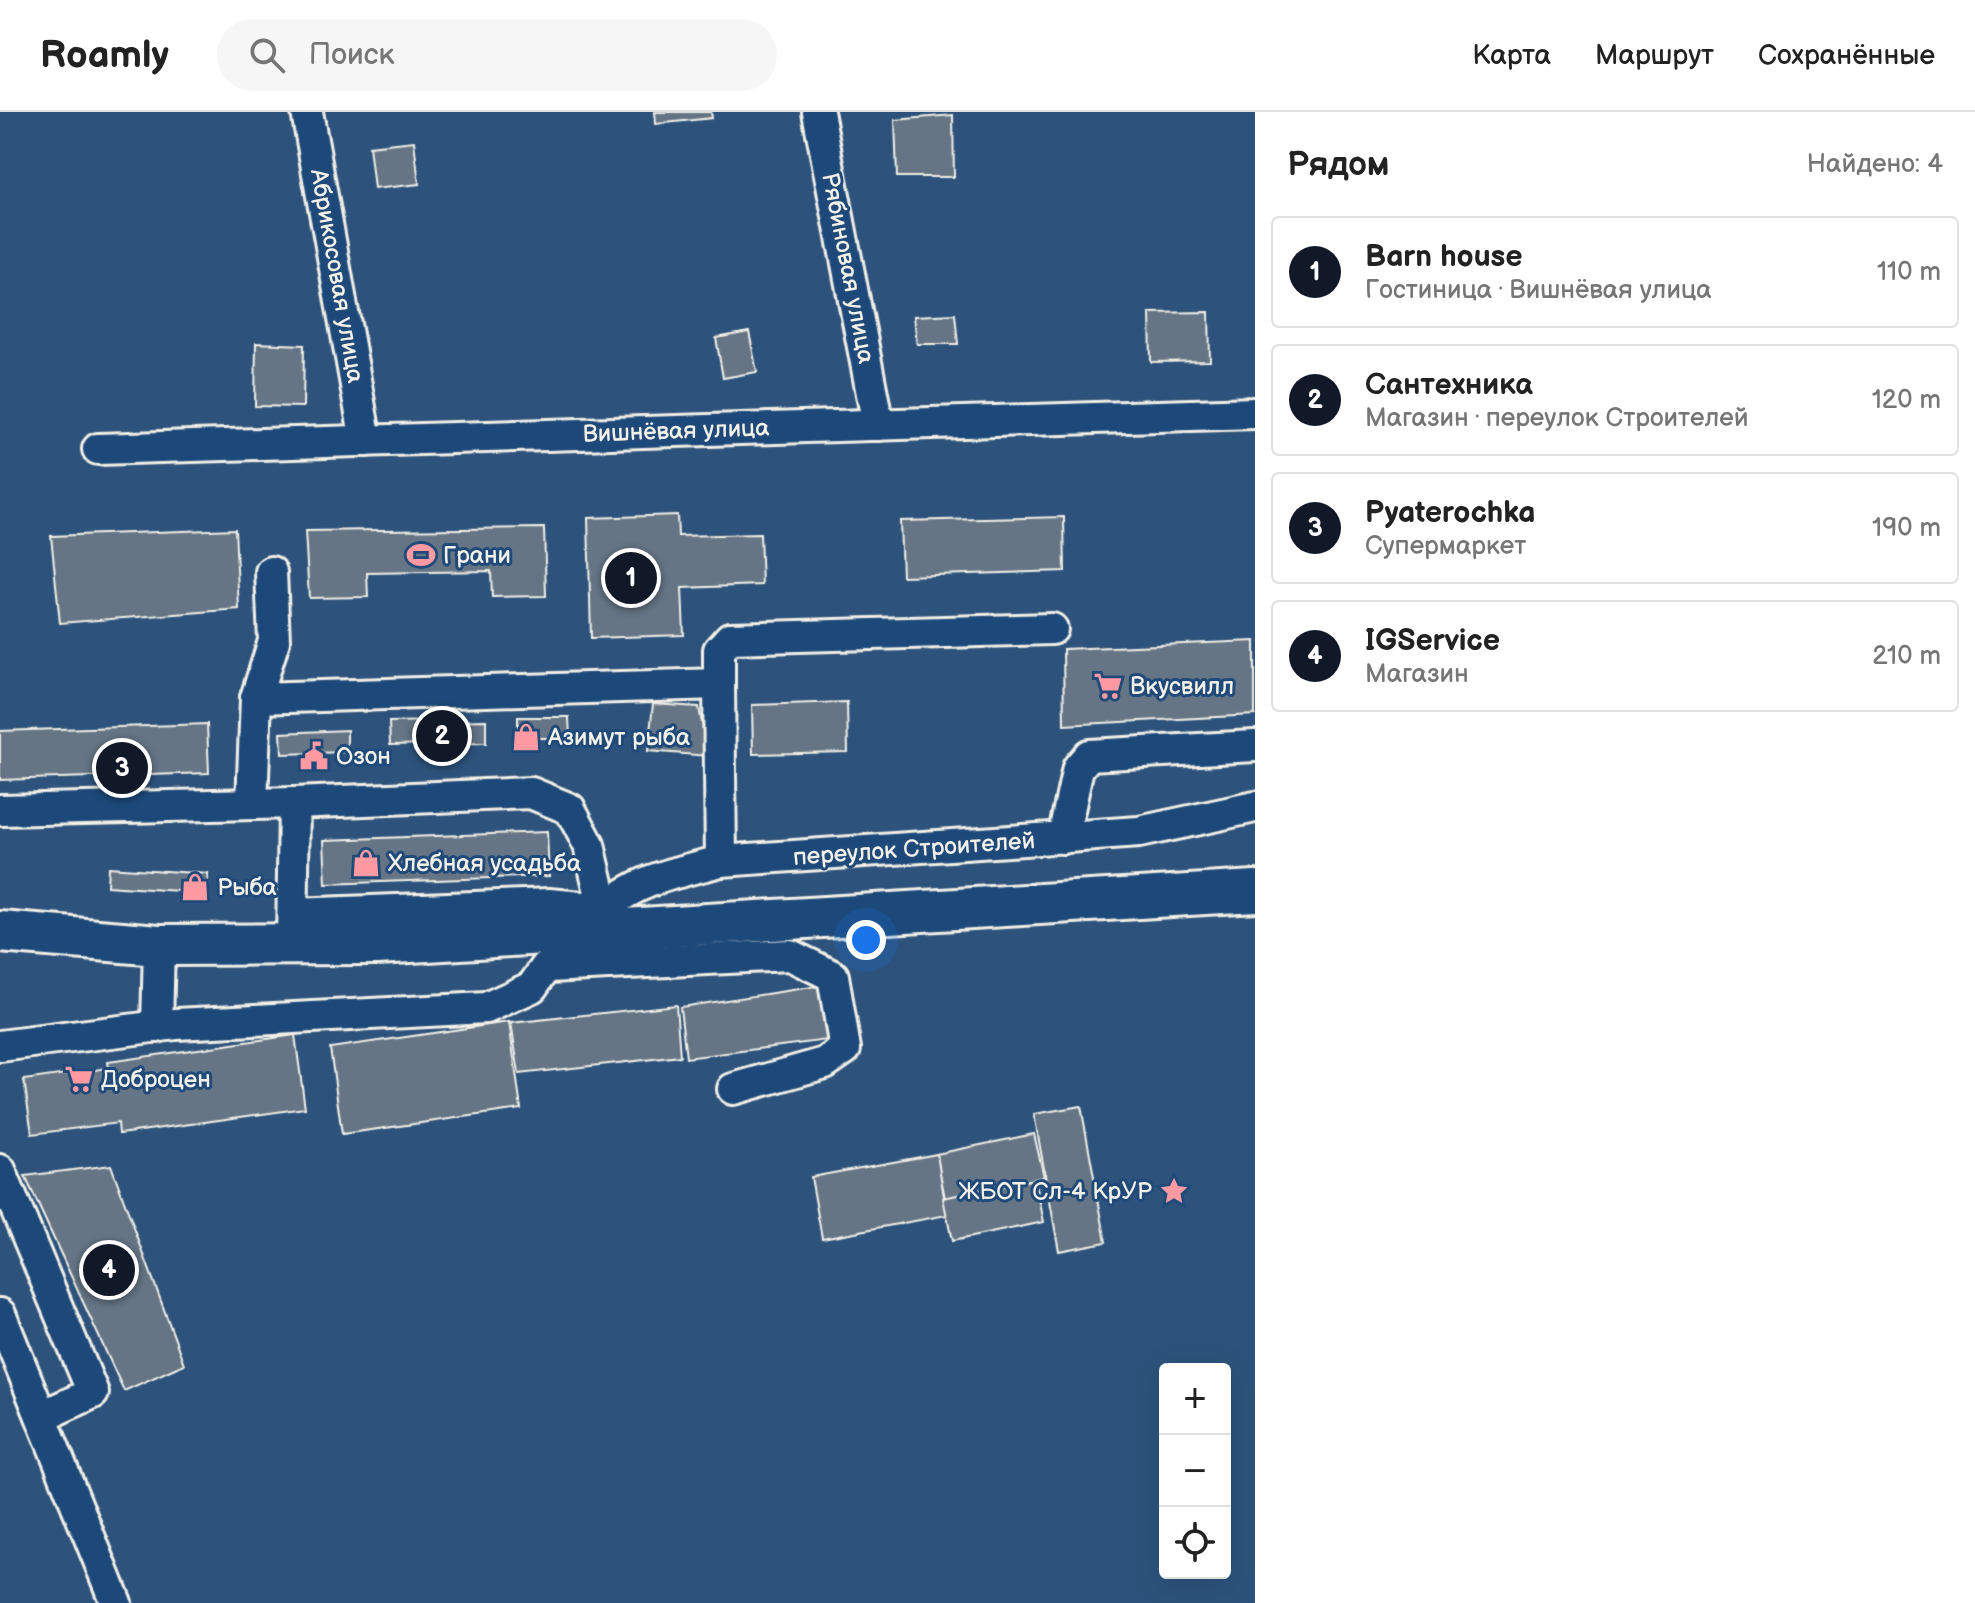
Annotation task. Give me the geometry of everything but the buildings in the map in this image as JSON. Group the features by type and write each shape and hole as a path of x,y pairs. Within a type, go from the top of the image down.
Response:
{"main road":[{"path":"0,932 159,945 292,929 377,944 604,920 1255,891"}],"street":[{"name":"Абрикосовая улица","path":"307,112 366,441"},
{"name":"Рябиновая улица","path":"818,112 878,425"},
{"name":"Вишнёвая улица","path":"98,449 1255,413"},
{"path":"252,804 256,698 274,641 271,572"},
{"path":"721,861 719,650 730,638 1052,629"},
{"path":"256,698 719,684"},
{"path":"1063,838 1078,768 1089,755 1255,746"},
{"path":"0,810 294,803 531,793 570,809 589,845 604,920"},
{"path":"292,929 294,803"},
{"name":"переулок Строителей","path":"0,1046 157,1027 486,1008 532,987 546,967 604,920 624,891 658,877 721,861 1139,832 1255,807"},
{"path":"157,1027 159,945"},
{"path":"546,967 790,955 833,976 845,1049 825,1063 733,1089"},
{"path":"0,1170 93,1393 42,1416"},
{"path":"0,1314 116,1603"}],"place":[{"name":"Грани","path":"421,555"},
{"name":"Barn house","path":"631,578"},
{"name":"Вкусвилл","path":"1108,686"},
{"name":"Сантехника","path":"442,736"},
{"name":"Азимут рыба","path":"526,737"},
{"name":"Озон","path":"314,756"},
{"name":"Pyaterochka","path":"122,768"},
{"name":"Хлебная усадьба","path":"366,863"},
{"name":"Рыба","path":"195,887"},
{"name":"Доброцен","path":"79,1079"},
{"name":"ЖБОТ Сл-4 КрУР","path":"1174,1191"},
{"name":"IGService","path":"109,1270"}]}
